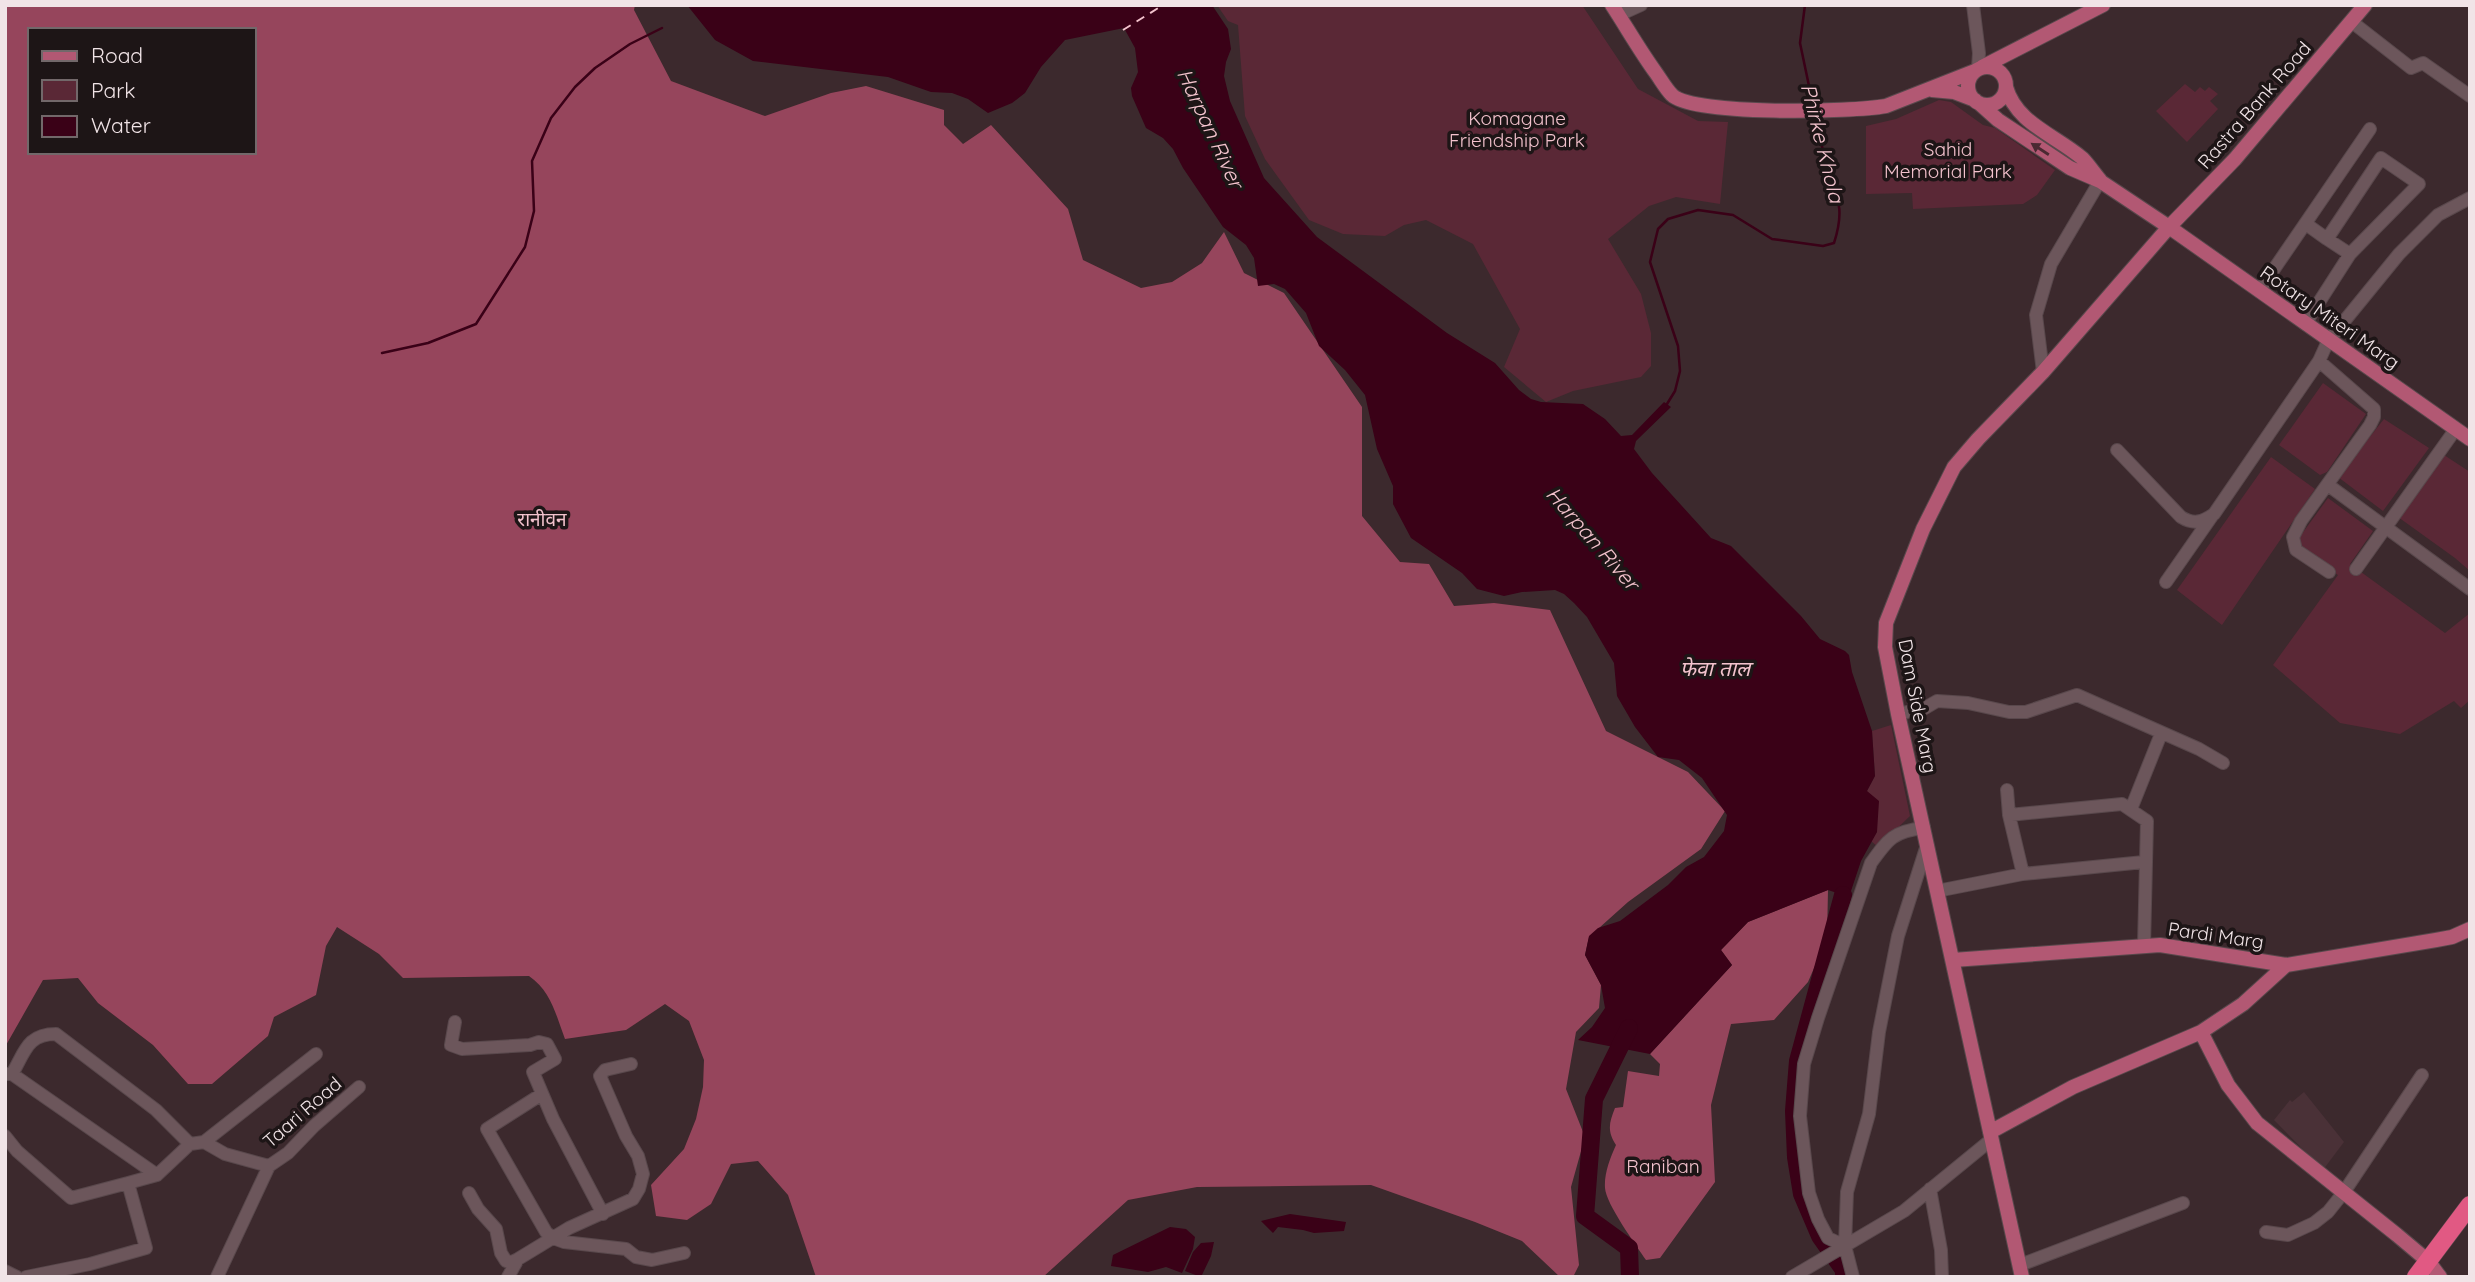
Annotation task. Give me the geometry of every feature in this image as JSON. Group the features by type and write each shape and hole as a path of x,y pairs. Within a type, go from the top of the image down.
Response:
{"highway":[{"path":"2416,1277 2470,1205"}],"main road":[{"path":"1615,10 1672,95 1682,102 1694,105 1828,112 1886,106 1978,69 2103,5"},
{"name":"Rastra Bank Road","path":"2169,226 2235,159 2365,5"},
{"path":"1920,92 1954,92 1989,104 1999,100 2005,83 2007,61 2020,47"},
{"path":"1978,69 1996,69 2005,83 2010,101 2024,117 2083,159 2100,181 2070,168 1998,120 1969,94 1969,77 1978,69"},
{"name":"Rotary Miteri Marg","path":"2100,181 2169,226 2470,439"},
{"name":"Dam Side Marg","path":"2021,1271 1898,714 1885,646 1886,623 1923,530 1954,467 2043,372 2169,226"},
{"name":"Pardi Marg","path":"1953,960 2144,946 2176,947 2286,965 2436,940 2470,929"},
{"path":"1991,1135 2073,1087 2201,1032 2243,1003 2286,965"},
{"path":"2201,1032 2228,1085 2257,1123 2428,1261 2440,1277"}],"street":[{"path":"1615,10 1641,5"},
{"path":"1973,5 1979,53 1978,69"},
{"path":"2352,22 2411,68 2423,63 2470,96"},
{"path":"2259,291 2370,129"},
{"path":"2305,324 2350,254 2418,184 2381,158 2327,239"},
{"path":"2043,372 2036,315 2051,264 2100,181"},
{"path":"2166,582 2319,361 2328,341 2399,254 2438,215 2470,198"},
{"path":"2306,224 2350,254"},
{"path":"2319,361 2374,409 2370,425 2301,521 2293,537 2296,550 2329,572"},
{"path":"2356,569 2455,430"},
{"path":"2117,450 2181,517 2190,522 2203,521 2214,514"},
{"path":"2328,485 2470,589"},
{"path":"1898,714 1924,708 1937,701 2026,712 2077,695 2199,749 2223,763"},
{"path":"2131,809 2161,734"},
{"path":"2007,790 2009,815 2023,874"},
{"path":"2009,815 2122,804 2147,821 2144,946"},
{"path":"1841,1248 1828,1238 1808,1193 1800,1116 1804,1064 1871,863 1885,843 1902,830 1924,828"},
{"path":"1853,1277 1841,1248 1847,1192 1868,1114 1898,936 1927,845"},
{"path":"1937,891 2023,874 2144,862"},
{"path":"455,1022 451,1045 462,1049 539,1042 547,1044 555,1059 533,1072 603,1214"},
{"path":"157,1175 8,1074 33,1039 41,1034 55,1034 156,1110 190,1144"},
{"path":"5,1136 17,1151 71,1198 128,1183 157,1175 190,1144 204,1142 316,1054"},
{"path":"469,1193 478,1209 496,1229 501,1253 506,1261 512,1262 553,1238 633,1199 643,1174 638,1156 626,1136 600,1076 606,1070 631,1064"},
{"path":"2266,1232 2288,1235 2314,1223 2328,1212 2422,1075"},
{"name":"Taari Road","path":"269,1166 288,1153 359,1087"},
{"path":"542,1094 487,1129 546,1232 553,1238 577,1244 626,1249 636,1257 652,1260 684,1253"},
{"path":"1792,1277 1817,1266 1841,1248 1904,1211 1991,1135"},
{"path":"204,1142 225,1154 269,1166 217,1277"},
{"path":"26,1277 91,1270 146,1248 128,1183"},
{"path":"1930,1189 1941,1250 1942,1277"},
{"path":"2021,1271 2183,1203"},
{"path":"508,1277 518,1259"},
{"path":"5,1271 17,1277"}],"shaded area":[{"path":"2304,1092 2344,1142 2323,1170 2274,1120 2290,1100 2292,1102"}],"green space":[{"name":"रानीवन","path":"5,5 635,5 634,10 671,81 765,116 831,93 866,86 944,110 944,125 963,144 991,125 1068,209 1083,260 1141,288 1172,282 1202,263 1224,232 1244,273 1284,293 1362,407 1362,516 1400,562 1429,564 1454,606 1494,603 1550,610 1606,731 1688,772 1725,811 1701,849 1628,902 1589,937 1585,955 1601,985 1599,1008 1576,1032 1566,1089 1585,1137 1571,1187 1579,1265 1573,1277 1560,1277 1522,1241 1371,1185 1197,1187 1128,1200 1043,1277 816,1277 788,1195 758,1161 731,1164 711,1204 687,1220 656,1216 651,1185 684,1149 696,1119 703,1087 704,1060 689,1021 665,1004 626,1030 565,1039 548,996 529,976 403,978 379,954 337,927 326,946 316,995 274,1017 268,1036 212,1084 188,1084 153,1045 98,1003 78,978 43,980 5,1047"},
{"name":"Komagane Friendship Park","path":"1217,5 1582,5 1638,89 1698,121 1728,122 1720,204 1676,197 1649,206 1608,239 1641,294 1651,333 1651,366 1641,377 1573,391 1546,402 1504,367 1520,329 1473,244 1426,220 1404,225 1385,236 1343,234 1309,220 1265,159 1245,116 1238,25 1228,21"},
{"path":"2185,84 2195,92 2200,87 2205,91 2209,87 2218,94 2210,101 2218,109 2187,142 2156,111"},
{"name":"Sahid Memorial Park","path":"1939,100 1951,102 1983,125 1995,128 2055,170 2037,195 2023,204 1913,209 1912,193 1866,194 1866,126 1896,119"},
{"path":"2323,383 2366,414 2327,472 2320,475 2279,445"},
{"path":"2384,419 2429,448 2383,511 2338,477"},
{"path":"2444,455 2470,472 2470,571 2398,517"},
{"path":"2271,457 2315,489 2222,625 2177,590"},
{"path":"2328,498 2373,531 2350,564 2445,633 2470,613 2470,700 2461,708 2454,701 2400,734 2340,723 2273,665 2338,575 2297,546 2296,542"},
{"path":"1891,725 1910,816 1878,847 1871,841 1877,832 1867,791 1875,776 1872,731"},
{"name":"Raniban","path":"1828,890 1827,938 1808,982 1774,1020 1731,1024 1711,1105 1715,1182 1660,1258 1646,1260 1616,1214 1605,1188 1605,1177 1616,1145 1611,1135 1610,1123 1615,1108 1623,1107 1628,1071 1659,1076 1660,1064 1650,1054 1732,965 1721,950 1748,922"}],"water":[{"name":"फेवा ताल","path":"687,5 1212,5 1228,29 1231,49 1224,76 1230,101 1264,178 1317,237 1447,333 1495,363 1519,390 1531,399 1583,404 1605,419 1621,436 1632,435 1664,402 1671,407 1636,441 1634,449 1711,538 1731,546 1801,616 1820,639 1849,655 1872,731 1875,776 1867,791 1879,801 1877,832 1861,861 1849,897 1828,890 1748,922 1721,950 1732,965 1650,1054 1578,1040 1592,1027 1605,1008 1601,985 1585,955 1589,936 1598,928 1620,921 1668,885 1686,867 1704,857 1724,831 1727,815 1702,778 1679,760 1658,757 1635,727 1617,696 1614,663 1587,617 1564,594 1555,590 1504,596 1477,589 1462,573 1411,538 1393,504 1393,486 1377,449 1365,395 1345,370 1319,346 1306,313 1285,289 1274,284 1258,286 1254,258 1246,245 1223,227 1173,149 1163,138 1146,128 1132,96 1131,88 1138,72 1135,48 1124,28 1065,40 1041,67 1025,93 1012,103 988,113 968,99 952,93 931,92 888,77 753,61 715,40"},
{"path":"1290,1214 1346,1222 1344,1231 1314,1233 1278,1227 1273,1233 1261,1221"},
{"path":"1170,1227 1186,1229 1195,1237 1193,1249 1182,1273 1166,1267 1148,1272 1111,1266 1113,1255"},
{"path":"1214,1242 1201,1277 1185,1271 1193,1252 1201,1243"}],"waterway":[{"name":"Phirke Khola","path":"1805,5 1800,43 1813,105"},
{"path":"382,353 428,343 476,324 525,247 534,211 532,161 551,118 575,87 595,68 630,44 662,28"},
{"name":"Phirke Khola","path":"1667,404 1675,391 1680,371 1678,346 1650,262 1658,229 1668,219 1698,210 1733,215 1772,239 1823,246 1834,243 1839,220 1838,202 1815,115"},
{"path":"1843,895 1798,1061 1794,1111 1796,1157 1802,1194 1820,1236 1844,1270 1844,1277"},
{"path":"1629,1028 1594,1099 1585,1216 1629,1248 1630,1277"}],"ferry route":[{"path":"1123,30 1163,5"}],"water label":[{"name":"Harpan River","path":"1211,128"},
{"name":"Harpan River","path":"1593,538"}]}
